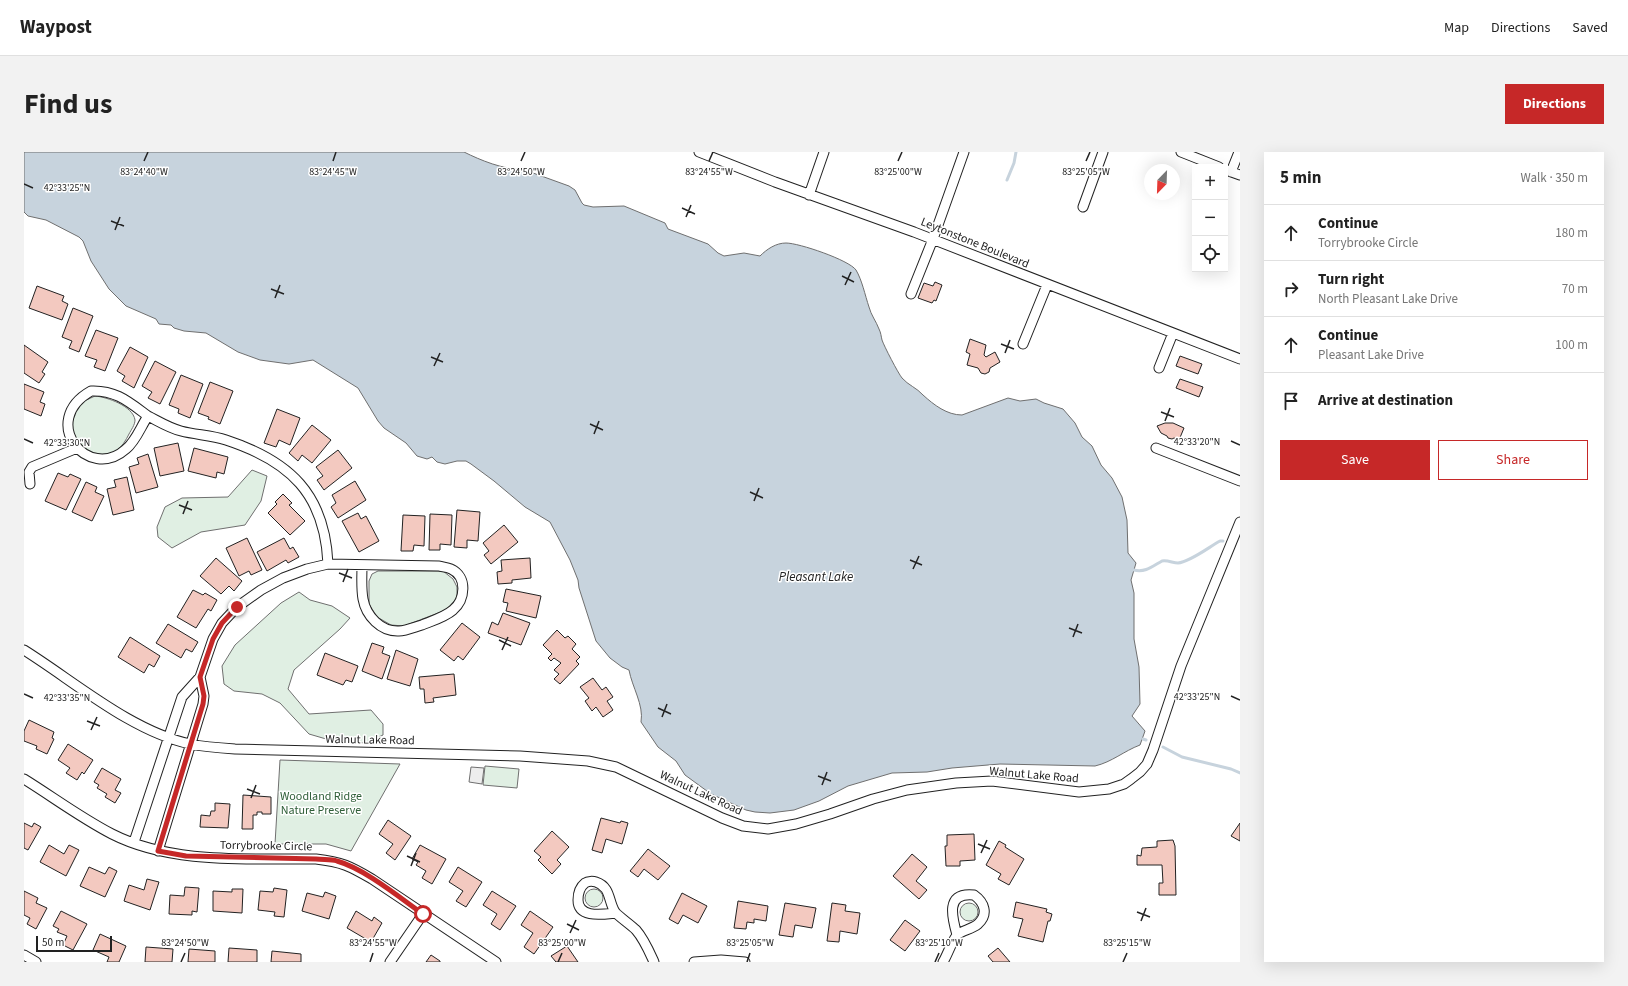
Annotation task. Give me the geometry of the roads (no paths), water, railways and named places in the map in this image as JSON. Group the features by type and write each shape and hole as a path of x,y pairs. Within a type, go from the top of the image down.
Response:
{"street":[{"name":"Leytonstone Boulevard","path":"700,152 809,195 933,239 1047,285 1240,359"},
{"path":"809,195 824,152"},
{"path":"912,294 964,152"},
{"path":"1083,207 1103,152"},
{"path":"1181,152 1211,164"},
{"path":"1232,172 1239,152"},
{"path":"1023,344 1047,285"},
{"path":"1159,368 1173,333"},
{"path":"148,416 128,448 119,455 108,459 97,459 86,455 77,448 71,439 68,428 68,416 80,397 91,391 103,391 114,394 148,416 180,431 226,440 256,452 281,466 301,485 313,500 322,523 327,543 328,564"},
{"path":"30,484 29,472 32,467 77,448"},
{"path":"1156,448 1240,481"},
{"name":"Walnut Lake Road","path":"24,650 133,721 168,738 190,744 211,748 520,756 588,761 616,767 722,818 743,826 768,829 796,824 873,799 907,790 949,784 992,781 1079,792 1109,789 1131,779 1147,764 1154,750 1180,666 1240,522"},
{"path":"134,842 182,697 200,677 213,639 222,623 237,607 261,590 283,578 307,569 328,564 396,564 439,566 451,569 460,578 463,591 461,599 452,611 414,628 400,631 386,629 370,616 363,600 362,565"},
{"path":"158,851 204,696 200,677"},
{"name":"Torrybrooke Circle","path":"24,779 83,817 113,834 158,851 186,856 316,859 337,861 372,879 496,962"},
{"path":"616,913 593,915 582,909 578,904 578,895 585,882 592,881 603,885 607,890 616,913 637,932 654,962"},
{"path":"943,962 957,935 979,923 983,917 985,912 984,904 974,895 962,896 956,900 951,911 957,935"},
{"path":"390,962 423,914"},
{"path":"24,955 36,962"},
{"path":"694,962 721,960 745,962"}],"water":[{"name":"Pleasant Lake","path":"24,152 464,152 492,164 508,168 522,169 569,186 575,190 584,205 593,207 624,206 665,223 668,229 708,244 724,256 744,253 760,256 772,247 786,243 812,249 834,257 852,266 856,270 862,283 870,310 880,330 883,343 900,375 907,383 918,390 936,406 956,415 962,415 1008,398 1020,401 1036,399 1063,409 1075,423 1082,437 1092,446 1101,465 1112,478 1122,497 1127,520 1128,553 1136,563 1131,580 1134,593 1134,639 1139,667 1140,704 1132,716 1145,731 1140,745 1107,762 1095,766 1000,764 952,768 927,772 892,773 848,786 819,801 794,810 770,813 746,810 711,794 685,775 676,761 658,747 641,722 641,709 629,670 622,667 610,658 596,641 579,588 578,580 570,560 550,522 525,507 494,481 466,461 457,461 445,464 437,462 432,457 427,459 417,456 406,443 384,428 378,421 358,388 313,360 289,364 260,360 238,352 206,333 184,331 174,328 171,325 159,324 156,319 126,306 109,289 91,261 83,241 79,237 46,220 28,216 24,212"}],"waterway":[{"path":"1007,180 1014,163 1016,152"},
{"path":"1134,570 1142,571 1162,561 1178,563 1183,562 1220,541 1223,541"},
{"path":"1163,747 1182,757 1231,769 1240,773"}],"park label":[{"name":"Woodland Ridge Nature Preserve","path":"321,803"}]}
